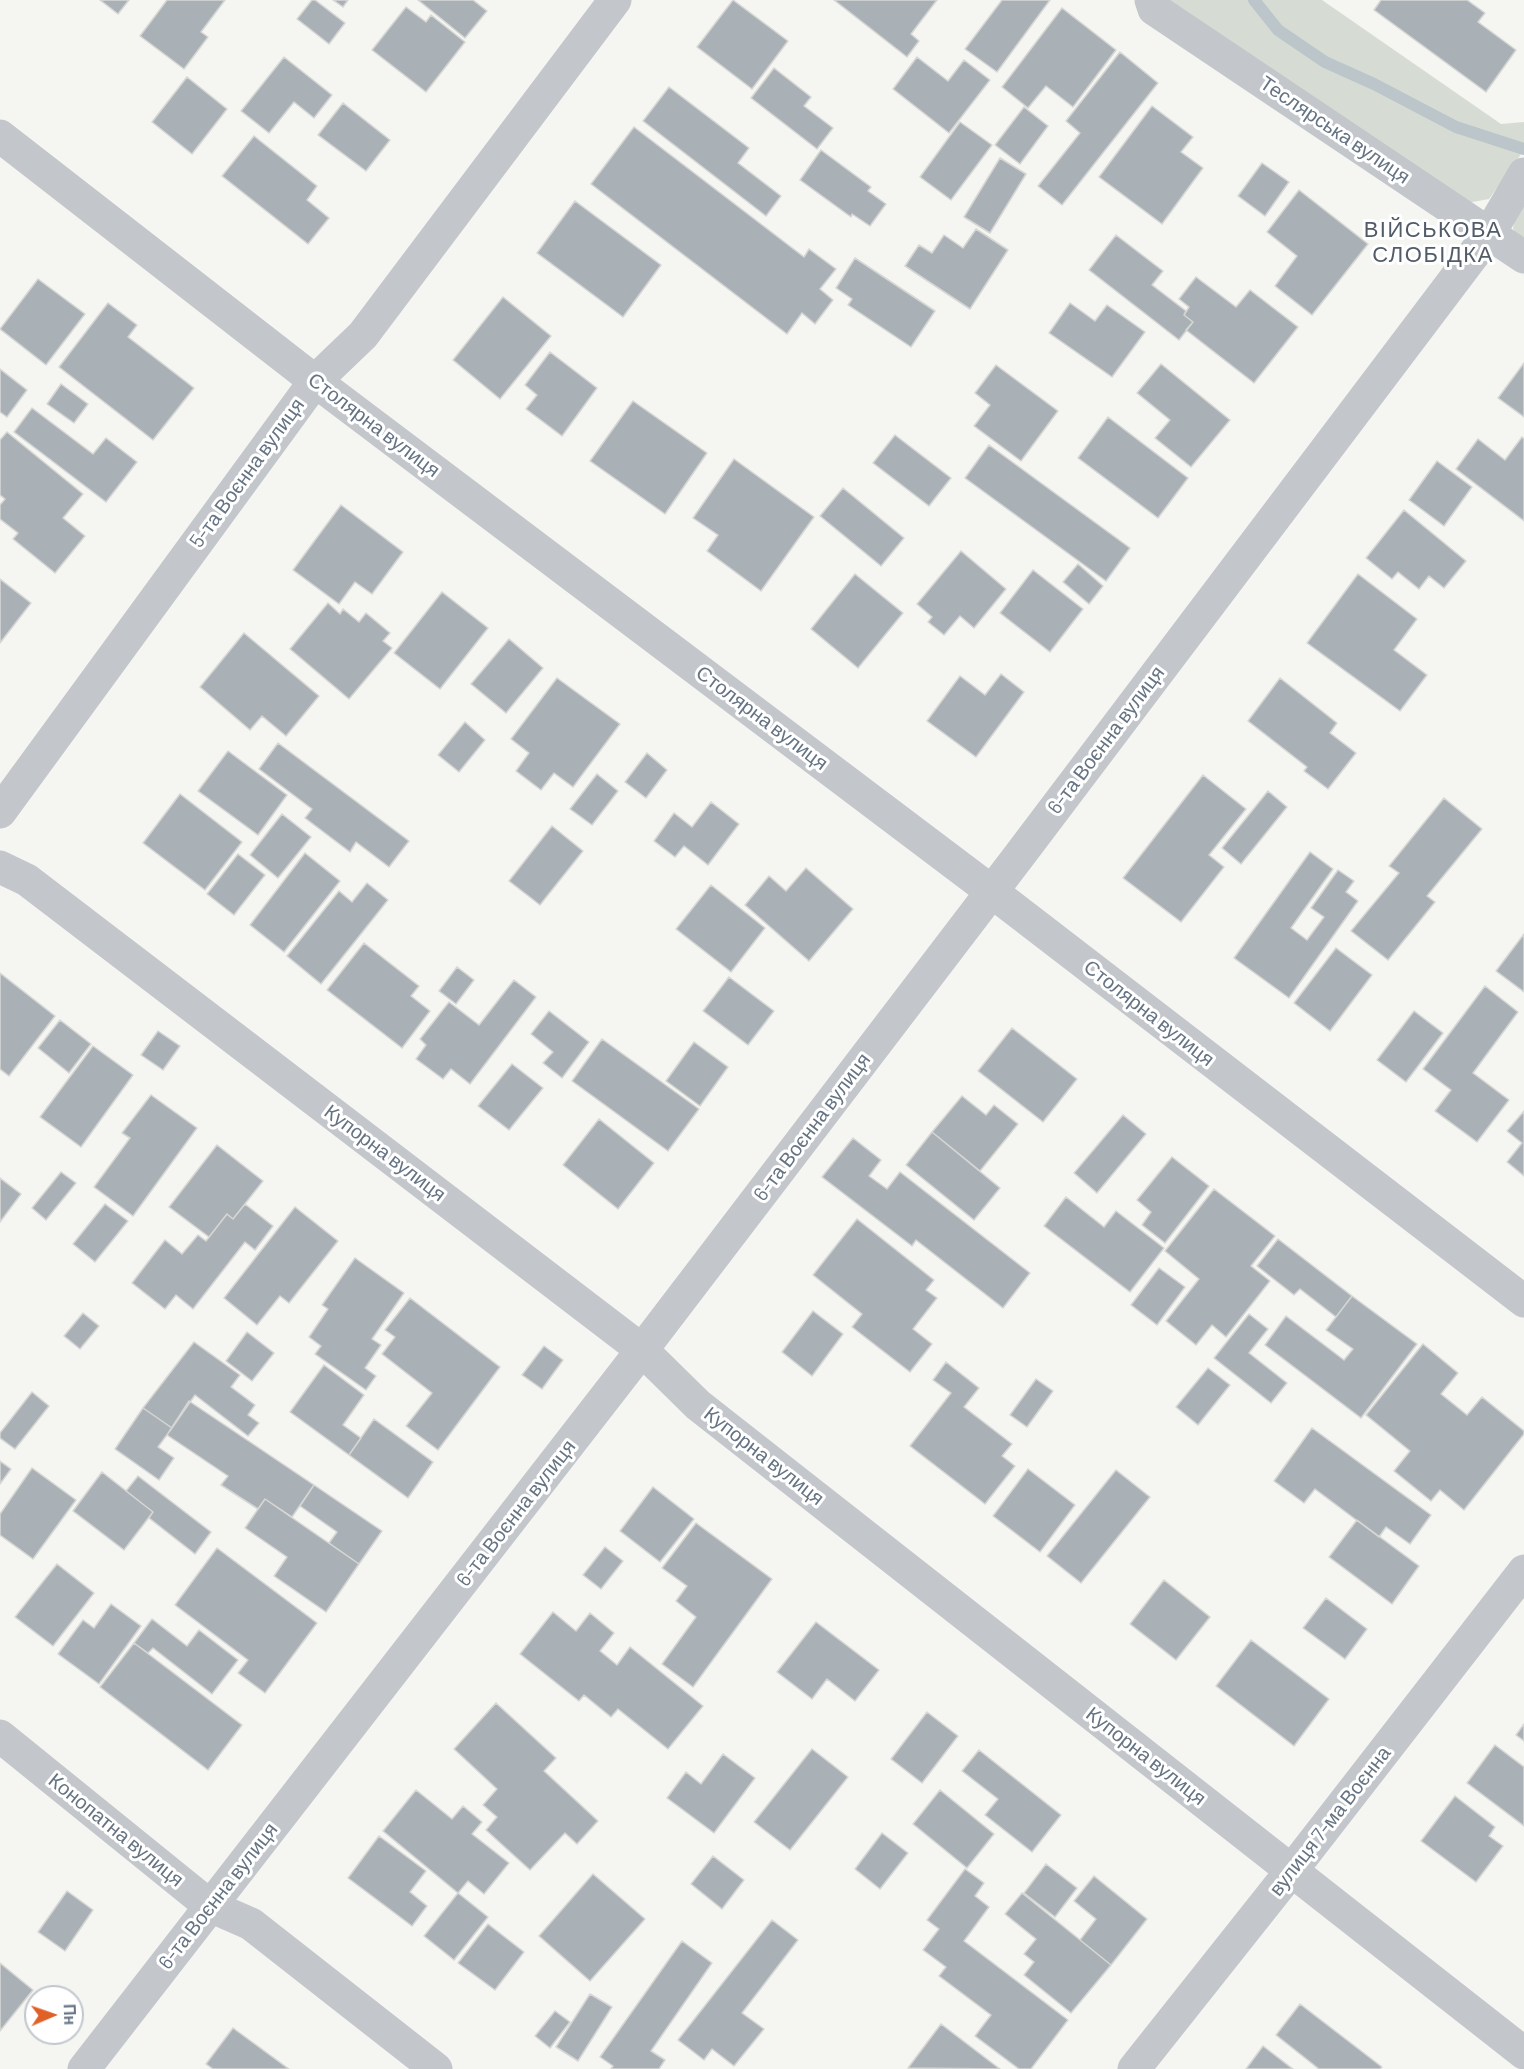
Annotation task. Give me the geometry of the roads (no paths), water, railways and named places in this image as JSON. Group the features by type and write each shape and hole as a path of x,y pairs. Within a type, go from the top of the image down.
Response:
{"street":[{"name":"5-та Воєнна вулиця","path":"0,812 315,381 363,335 615,0"},
{"name":"Теслярська вулиця","path":"1151,0 1154,9 1524,257"},
{"name":"Столярна вулиця","path":"0,135 315,381 991,891 1524,1301"},
{"name":"6-та Воєнна вулиця","path":"84,2069 642,1350 991,891 1489,234 1524,174"},
{"name":"Купорна вулиця","path":"0,867 27,880 642,1350 708,1412 1524,2053"},
{"name":"вулиця 7-ма Воєнна","path":"1134,2069 1292,1870 1524,1570"},
{"name":"Конопатна вулиця","path":"0,1736 210,1906 251,1924 436,2069"}],"waterway":[{"path":"1254,0 1278,30 1325,62 1374,84 1456,127 1524,149"}],"district":[{"name":"ВІЙСЬКОВА СЛОБІДКА","path":"1433,242"}]}
